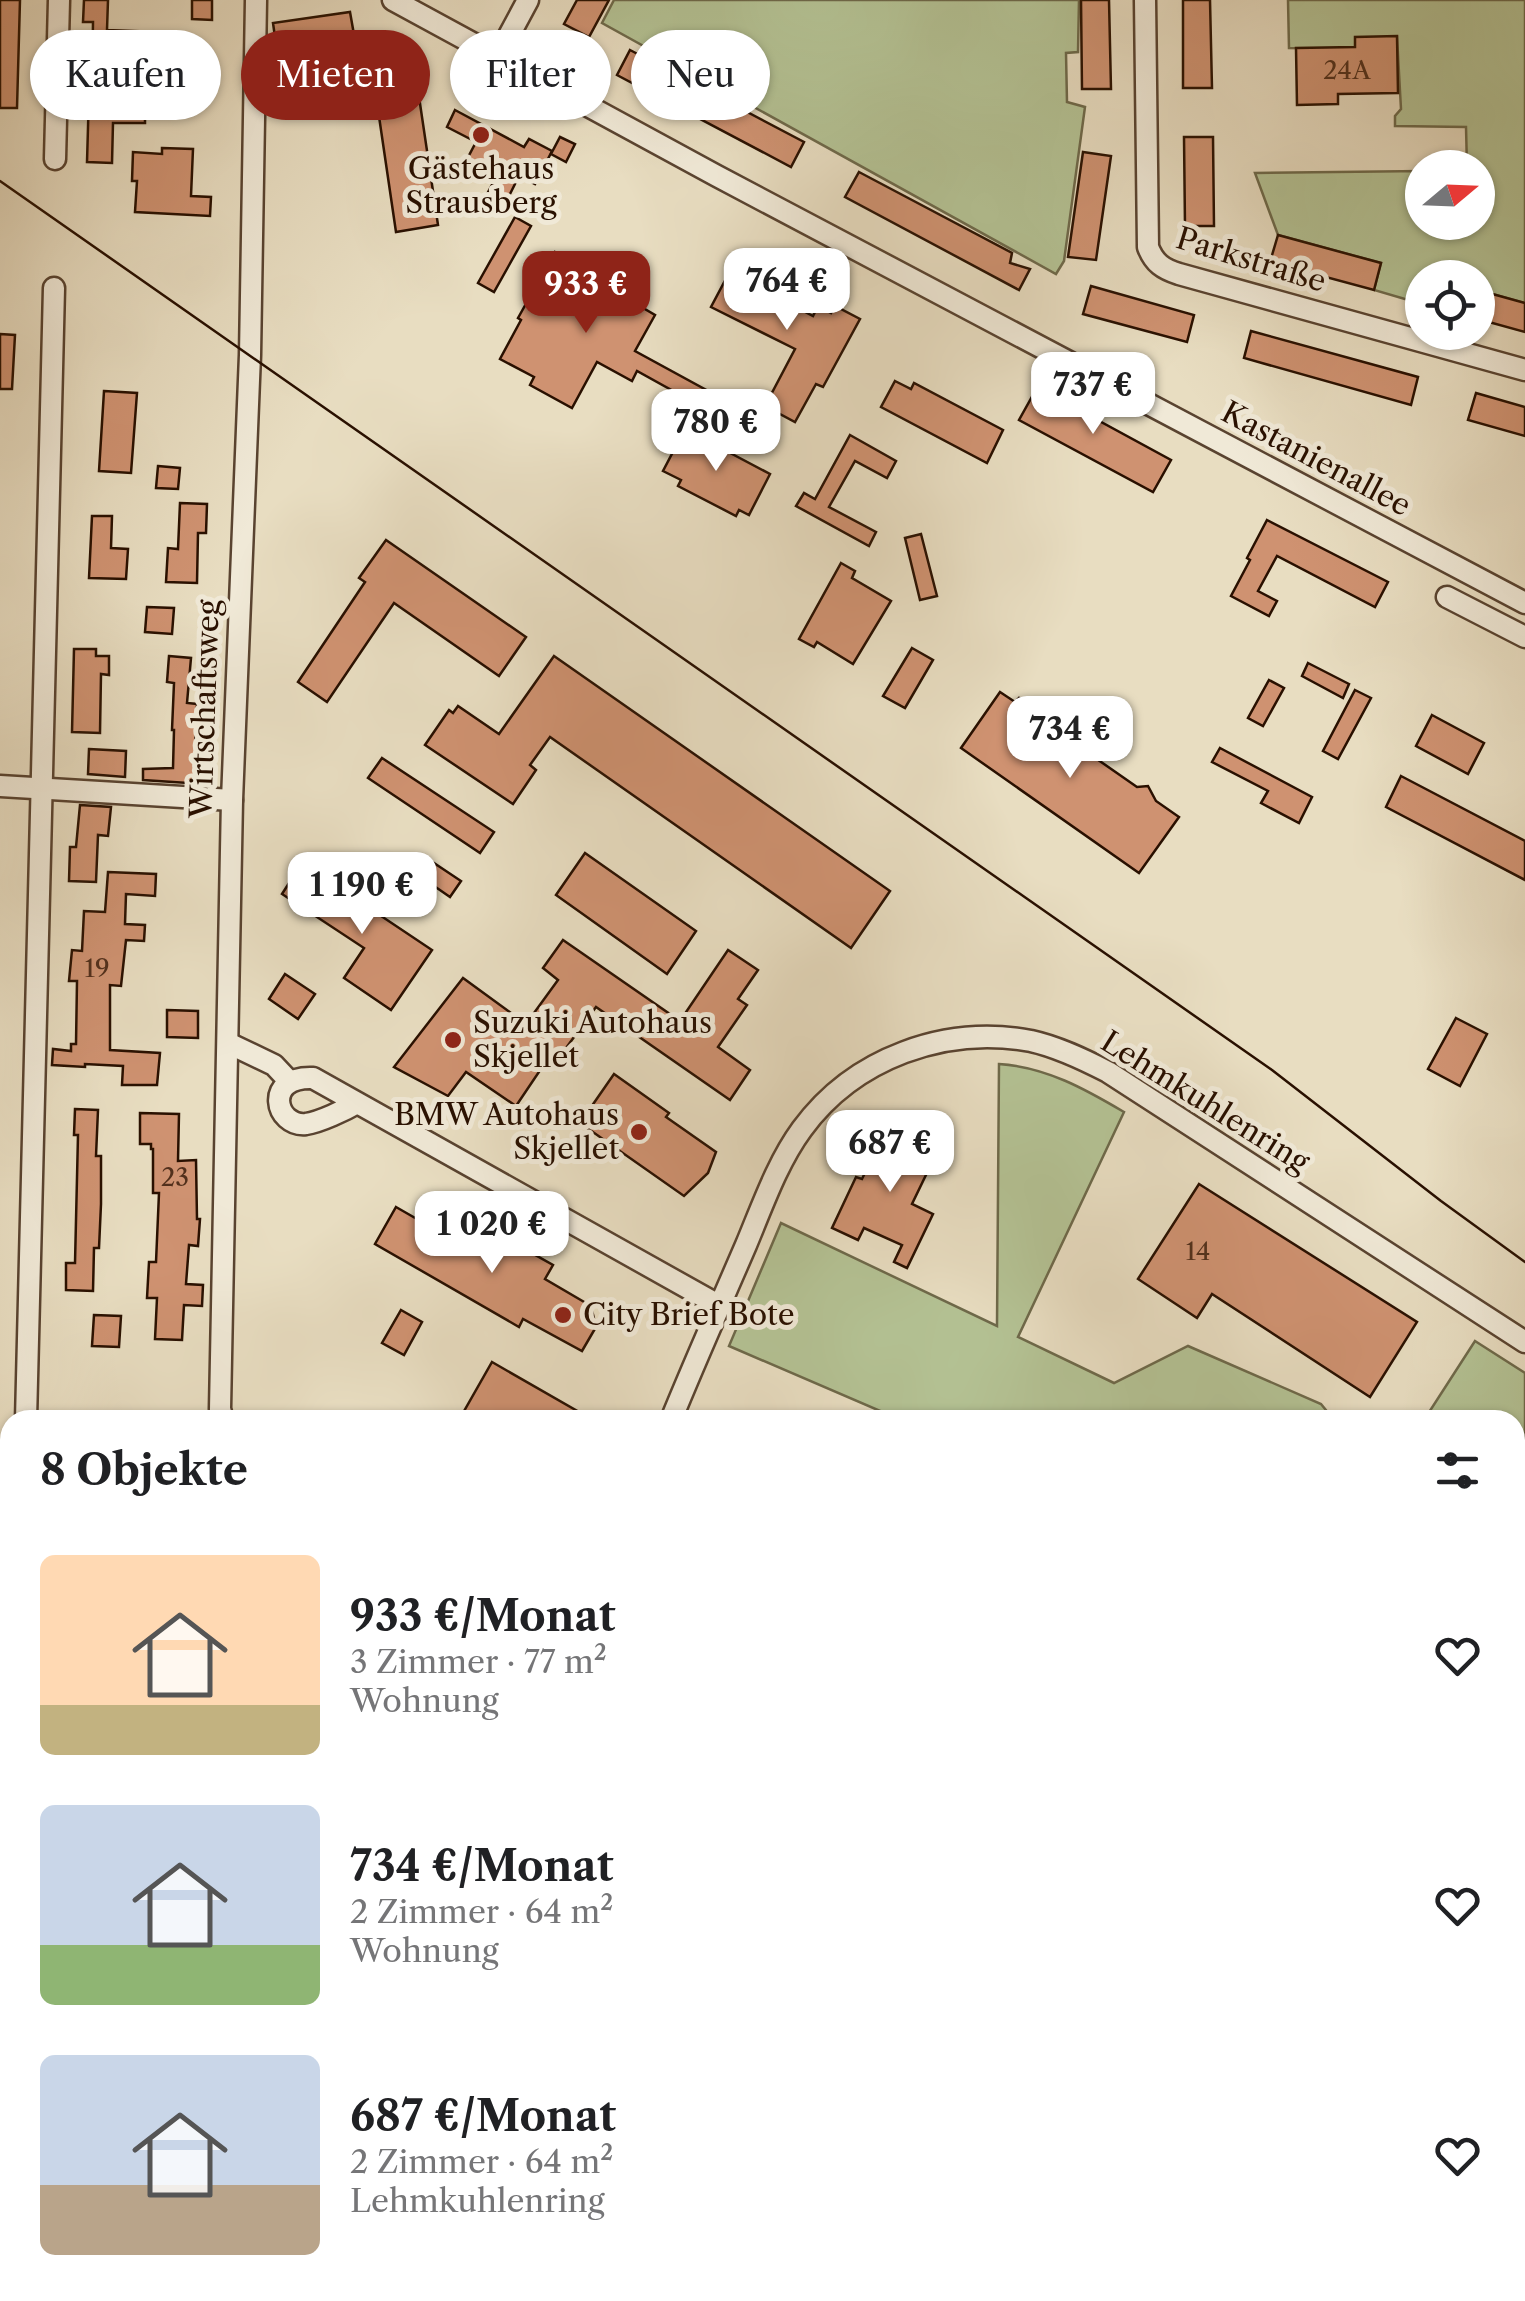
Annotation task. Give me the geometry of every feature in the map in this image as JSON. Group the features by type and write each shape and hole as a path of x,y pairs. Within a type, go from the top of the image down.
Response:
{"street":[{"path":"56,159 59,0"},
{"name":"Wirtschaftsweg","path":"220,1410 232,800 250,354 256,0"},
{"name":"Kastanienallee","path":"393,0 442,15 462,30"},
{"path":"512,30 528,0"},
{"name":"Parkstraße","path":"1144,0 1148,247 1152,260 1179,274 1525,370"},
{"name":"Kastanienallee","path":"611,118 1525,603"},
{"path":"26,1410 54,288"},
{"path":"1448,597 1525,637"},
{"path":"0,786 232,800"},
{"name":"Lehmkuhlenring","path":"675,1410 790,1150 820,1108 864,1072 904,1051 933,1042 983,1037 1061,1050 1108,1072 1525,1342"},
{"path":"228,1043 274,1066 289,1081"},
{"path":"357,1102 304,1124 292,1121 282,1112 278,1100 289,1081 313,1078 357,1102 720,1306"}],"green space":[{"path":"614,0 1079,0 1078,52 1066,53 1067,102 1085,107 1064,261 1056,274 770,116 770,30 631,30 631,39 602,23"},
{"path":"1288,0 1525,0 1525,303 1495,295 1495,260 1405,260 1405,299 1374,290 1381,263 1278,235 1255,173 1405,171 1405,240 1495,240 1495,150 1467,150 1466,127 1395,126 1395,116 1401,109 1397,37 1355,49 1289,48"},
{"path":"999,1064 1049,1074 1124,1112 1018,1337 1114,1383 1188,1346 1321,1404 1326,1410 878,1410 729,1346 781,1223 997,1326"},
{"path":"1475,1341 1525,1373 1525,1410 1430,1410"}],"building":[{"path":"0,0 20,0 17,108 0,108"},
{"path":"84,0 108,0 107,30 93,30 93,22 83,22"},
{"path":"192,0 212,0 212,20 192,19"},
{"path":"577,0 609,0 593,30 576,30 564,24"},
{"path":"1081,0 1109,0 1111,89 1082,89"},
{"path":"1183,0 1210,0 1212,88 1183,88"},
{"path":"350,12 353,30 274,30 273,23"},
{"path":"1397,36 1398,93 1338,94 1338,104 1297,105 1296,48 1355,47 1355,37"},
{"path":"630,50 631,51 631,82 617,75"},
{"path":"88,120 145,120 113,123 112,163 87,162"},
{"path":"380,120 422,120 438,225 396,232"},
{"path":"450,120 474,120 524,147 529,139 552,151 535,184 519,176 504,206 486,196 495,179 465,163 476,142 447,127"},
{"path":"702,120 762,120 804,142 791,167"},
{"path":"560,137 575,144 566,162 551,154"},
{"path":"1184,137 1213,137 1214,226 1185,226"},
{"path":"162,148 193,149 191,196 211,197 210,216 135,212 137,181 132,181 133,152 162,154"},
{"path":"1083,152 1111,156 1096,260 1068,257"},
{"path":"859,172 1012,253 1010,263 1030,269 1019,290 845,197"},
{"path":"515,217 531,226 494,292 478,283"},
{"path":"1278,235 1381,263 1374,290 1270,262"},
{"path":"555,252 636,297 633,302 655,315 635,351 721,398 713,413 637,371 632,381 597,362 572,408 530,385 534,377 500,359"},
{"path":"737,258 782,282 775,296 813,316 818,306 831,313 835,306 860,319 823,387 816,384 795,422 765,406 795,349 711,307"},
{"path":"1091,286 1194,315 1187,342 1083,314"},
{"path":"1495,295 1525,303 1525,332 1495,324"},
{"path":"1251,331 1418,377 1411,405 1244,358"},
{"path":"0,334 15,335 12,389 0,389"},
{"path":"1043,377 1065,389 1059,399 1171,460 1153,492 1019,420"},
{"path":"895,381 911,389 914,383 1003,430 987,463 881,407"},
{"path":"104,391 137,393 131,473 99,471"},
{"path":"1476,393 1525,407 1525,436 1468,420"},
{"path":"685,429 770,474 749,515 739,510 736,516 678,486 681,480 663,471"},
{"path":"850,435 896,461 887,478 855,461 829,507 876,532 869,546 796,506 804,493 815,499"},
{"path":"158,466 180,468 178,489 156,488"},
{"path":"180,503 207,504 206,533 198,533 197,583 166,582 168,548 178,549"},
{"path":"92,516 112,516 111,548 128,549 126,579 89,578"},
{"path":"1267,520 1388,582 1375,607 1277,556 1258,591 1277,601 1269,616 1231,596"},
{"path":"921,534 937,596 920,600 905,538"},
{"path":"386,540 526,637 499,676 394,603 327,702 298,682 365,582 359,578"},
{"path":"841,563 855,571 852,578 891,601 853,664 817,642 814,647 799,639"},
{"path":"147,607 174,608 172,634 145,632"},
{"path":"912,648 933,660 905,708 883,696"},
{"path":"74,649 96,649 96,656 109,656 109,675 101,674 100,733 72,732"},
{"path":"169,656 191,658 187,703 197,704 195,746 205,747 203,784 143,780 143,769 173,768 174,683 167,682"},
{"path":"554,656 890,891 851,948 550,737 530,765 536,770 513,804 425,745 449,710 453,713 458,706 499,734"},
{"path":"1308,663 1349,684 1343,698 1302,676"},
{"path":"1269,680 1284,688 1263,726 1248,718"},
{"path":"1355,690 1371,698 1338,759 1323,751"},
{"path":"1000,692 1015,702 1019,698 1064,730 1061,734 1137,787 1148,786 1156,801 1179,817 1139,873 961,748"},
{"path":"1432,715 1484,743 1468,774 1416,746"},
{"path":"1220,748 1312,797 1299,823 1261,803 1268,791 1212,762"},
{"path":"89,749 126,751 125,777 88,774"},
{"path":"382,758 494,832 480,853 368,778"},
{"path":"1401,776 1525,841 1525,880 1386,807"},
{"path":"80,805 111,807 108,836 98,835 96,882 69,881 70,847 76,847"},
{"path":"585,853 696,931 667,974 556,895"},
{"path":"431,861 461,881 450,897 421,877"},
{"path":"302,863 432,950 391,1010 344,978 364,948 282,894"},
{"path":"108,872 156,874 155,896 126,894 125,924 145,925 144,941 126,940 121,986 110,985 110,1050 160,1053 157,1085 122,1085 123,1066 52,1065 53,1049 71,1051 71,1044 76,1044 77,981 69,981 72,950 82,951 84,911 105,912"},
{"path":"563,940 680,1021 728,950 758,970 738,999 747,1005 718,1047 750,1070 730,1100 596,1007 558,1059 551,1054 516,1106 466,1072 448,1096 394,1067 463,978 526,1024 558,980 543,968"},
{"path":"285,974 315,994 298,1019 269,999"},
{"path":"167,1010 198,1011 198,1038 167,1037"},
{"path":"1456,1018 1487,1034 1460,1086 1428,1069"},
{"name":"BMW Autohaus Skjellet","path":"614,1074 716,1152 708,1173 684,1196 580,1123"},
{"path":"75,1109 98,1110 96,1156 101,1156 101,1204 93,1291 66,1290 66,1263 75,1263"},
{"path":"140,1113 179,1114 178,1161 196,1160 198,1246 189,1245 186,1284 203,1285 202,1306 184,1305 182,1340 155,1339 157,1298 147,1298 149,1262 156,1262 159,1193 153,1193 153,1149 151,1144 140,1144"},
{"path":"888,1125 938,1150 912,1204 933,1214 907,1268 894,1262 902,1245 864,1228 858,1240 832,1228 856,1177 862,1179"},
{"path":"1199,1184 1417,1322 1370,1397 1212,1294 1197,1318 1138,1279"},
{"path":"396,1207 464,1246 478,1223 553,1265 545,1279 591,1306 596,1327 582,1351 523,1319 519,1327 375,1244"},
{"path":"401,1310 422,1322 404,1355 382,1343"},
{"path":"94,1315 121,1316 119,1347 92,1346"},
{"path":"492,1362 576,1410 465,1410"}],"tram line":[{"path":"0,181 1272,1070 1525,1262"}],"place":[{"name":"Gästehaus Strausberg","path":"481,135"},
{"name":"Suzuki Autohaus Skjellet","path":"453,1040"},
{"name":"BMW Autohaus Skjellet","path":"639,1132"},
{"name":"City Brief Bote","path":"563,1315"}]}
